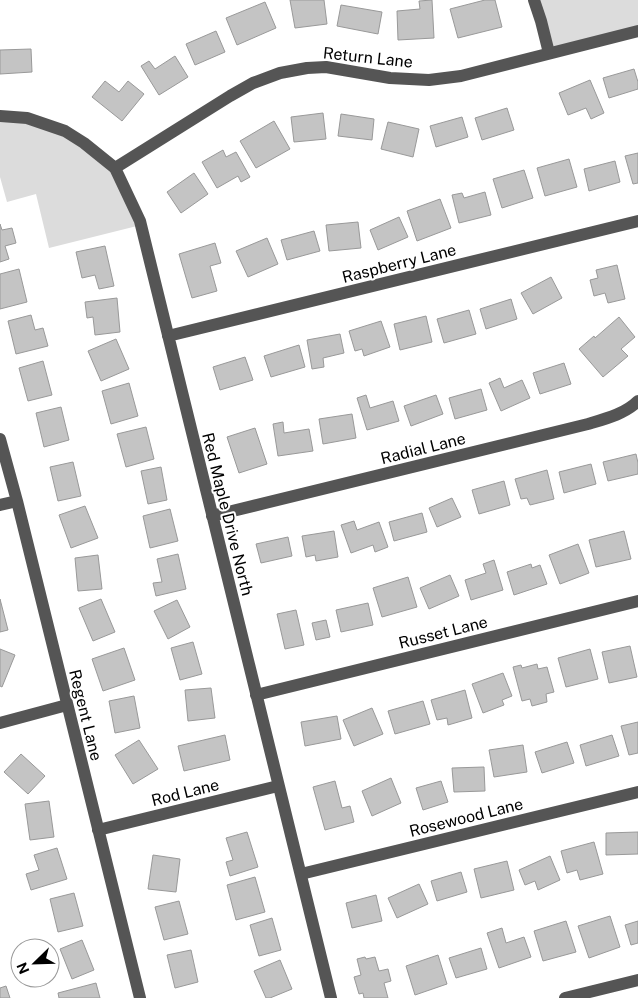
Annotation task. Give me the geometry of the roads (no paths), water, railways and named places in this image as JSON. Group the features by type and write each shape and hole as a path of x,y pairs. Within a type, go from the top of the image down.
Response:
{"street":[{"path":"534,0 549,53"},
{"name":"Return Lane","path":"115,168 230,96 253,83 280,73 326,67 390,78 429,80 461,76 638,31"},
{"name":"Red Maple Drive North","path":"0,116 27,118 66,131 84,143 115,168 140,221 331,998"},
{"name":"Raspberry Lane","path":"168,336 638,221"},
{"name":"Radial Lane","path":"212,516 588,424 611,417 638,402"},
{"name":"Regent Lane","path":"0,439 140,998"},
{"path":"0,505 17,501"},
{"name":"Russet Lane","path":"256,695 638,601"},
{"path":"0,723 67,705"},
{"name":"Rod Lane","path":"98,830 278,786"},
{"name":"Rosewood Lane","path":"301,874 638,792"},
{"path":"565,998 638,980"}]}
